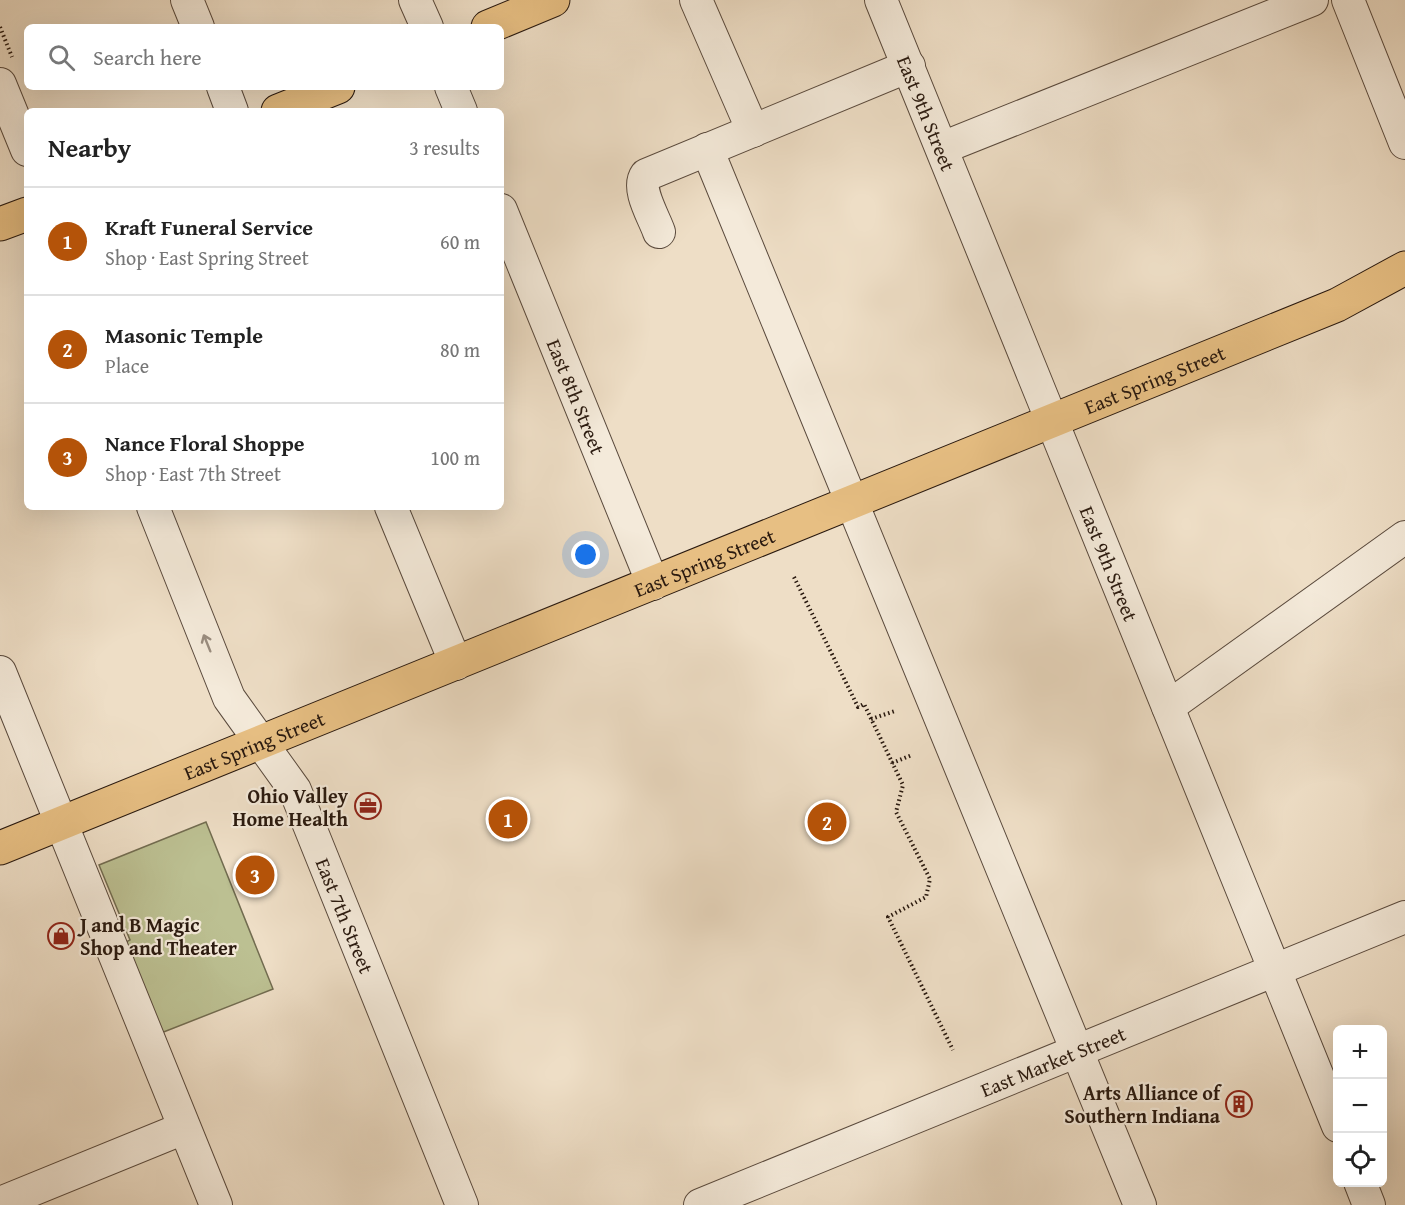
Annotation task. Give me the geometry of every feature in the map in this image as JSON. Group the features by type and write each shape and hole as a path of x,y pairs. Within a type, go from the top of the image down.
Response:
{"main road":[{"path":"495,24 553,0"},
{"path":"286,108 330,90"},
{"path":"0,224 24,215"},
{"name":"East Spring Street","path":"0,848 1337,305 1405,268"}],"street":[{"path":"187,0 197,24"},
{"path":"415,0 426,24"},
{"path":"696,0 753,131"},
{"name":"East 9th Street","path":"881,0 1333,1114"},
{"path":"942,148 1312,0"},
{"path":"1348,0 1405,143"},
{"path":"659,232 643,190 645,177 909,66"},
{"path":"0,84 24,143"},
{"path":"224,90 231,108"},
{"path":"452,90 460,108"},
{"path":"707,149 1075,1053 1140,1205"},
{"name":"East 8th Street","path":"504,217 653,584"},
{"name":"East 7th Street","path":"154,510 229,698 294,790 462,1205"},
{"path":"393,510 456,663"},
{"path":"1168,707 1405,537"},
{"path":"0,672 216,1205"},
{"name":"East Market Street","path":"700,1205 1405,917"},
{"path":"0,1203 184,1128"},
{"path":"1362,1187 1370,1205"}],"path":[{"path":"794,577 858,707 864,704 903,785 896,812 930,879 926,897 888,917 953,1050"},
{"path":"871,719 895,711"},
{"path":"892,763 912,755"}],"green space":[{"path":"206,822 273,989 156,1035 120,945 130,940 99,865"}],"place":[{"name":"Ohio Valley Home Health","path":"368,806"},
{"name":"Kraft Funeral Service","path":"508,819"},
{"name":"Masonic Temple","path":"827,822"},
{"name":"Nance Floral Shoppe","path":"255,875"},
{"name":"J and B Magic Shop and Theater","path":"61,936"},
{"name":"Arts Alliance of Southern Indiana","path":"1239,1104"}]}
